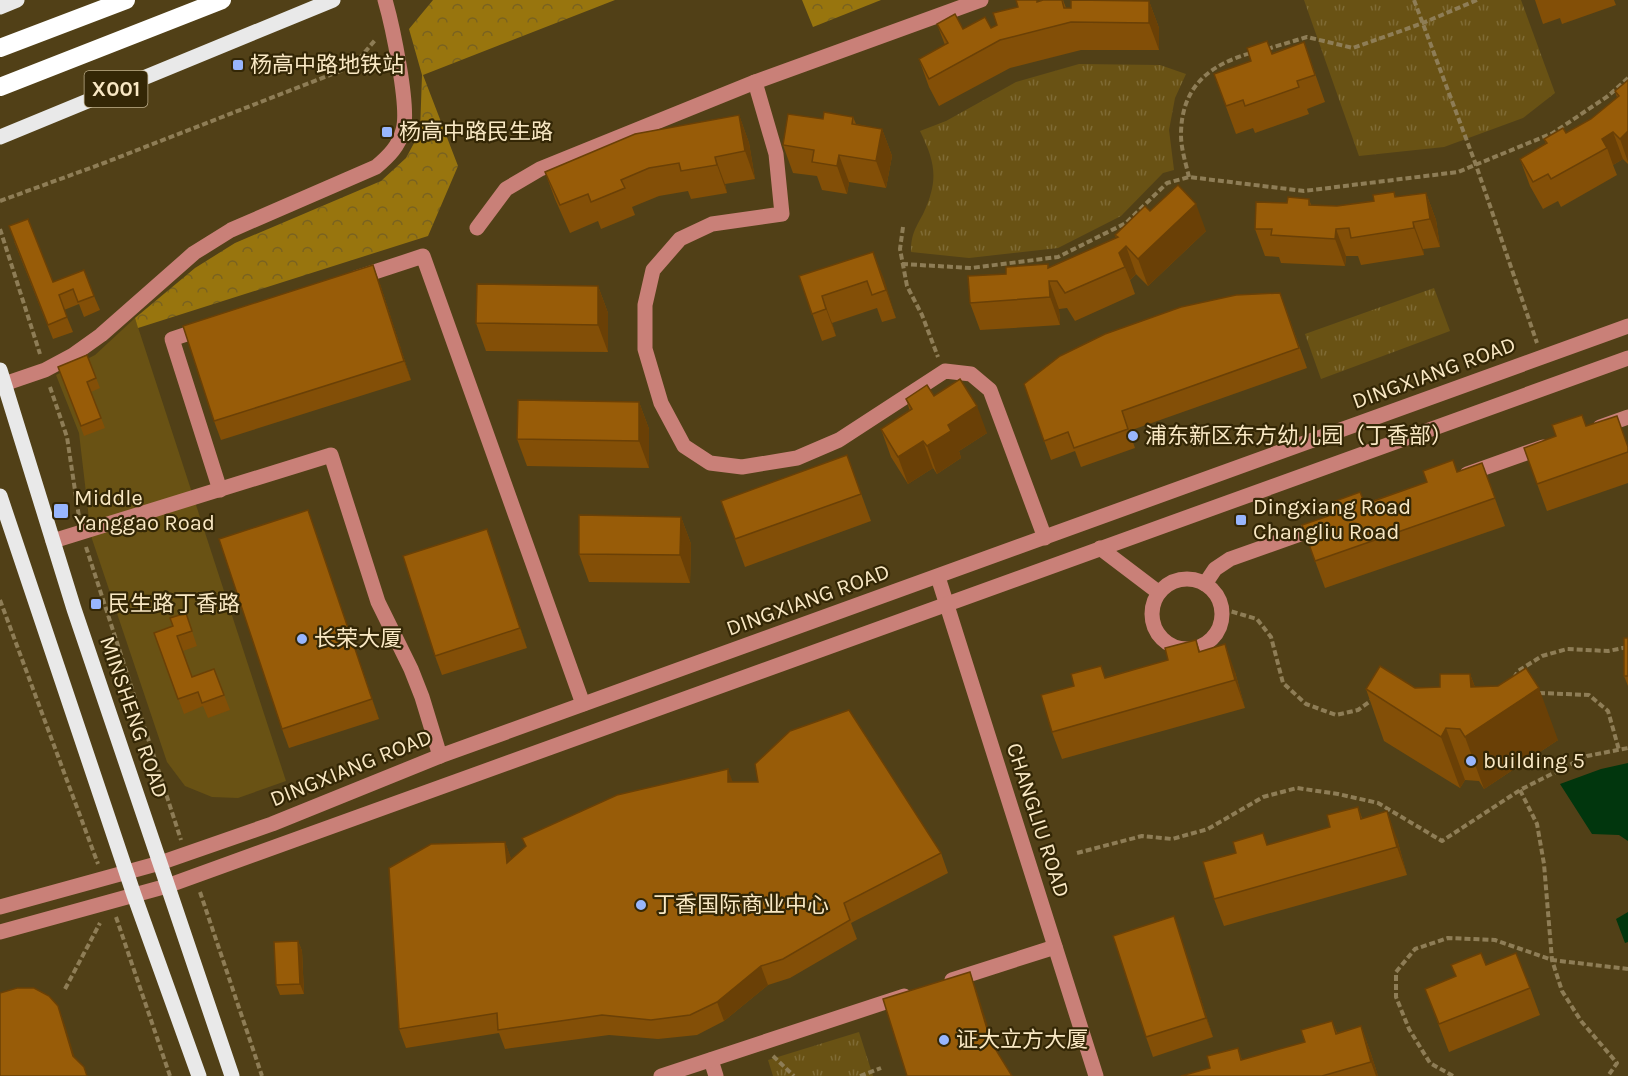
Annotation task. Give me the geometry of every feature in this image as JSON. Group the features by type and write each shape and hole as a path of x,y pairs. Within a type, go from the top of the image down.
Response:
{"highway":[{"path":"0,48 126,0"},
{"name":"X001","path":"0,87 222,0"}],"main road":[{"path":"0,7 17,0"},
{"name":"X001","path":"0,137 333,0"},
{"name":"MINSHENG ROAD","path":"2,377 53,542 232,1076"},
{"path":"0,496 6,530 199,1076"}],"street":[{"path":"2,377 45,370 74,355 194,253 231,230 376,167 393,152 404,128 404,102 391,21 385,0"},
{"path":"477,228 506,189 540,169 755,82 981,0"},
{"path":"755,82 776,154 782,214 712,224 681,239 652,270 645,305 645,350 661,403 684,446 710,463 742,467 797,458 839,440 945,371 971,374 990,390 1045,538"},
{"path":"346,281 423,256 583,704"},
{"path":"215,324 172,339 220,490"},
{"name":"DINGXIANG ROAD","path":"0,907 127,874 272,824 440,756 1628,327"},
{"name":"DINGXIANG ROAD","path":"0,932 167,886 1628,358"},
{"path":"1584,433 1628,417"},
{"path":"1451,480 1562,440"},
{"path":"53,542 331,455 378,602 411,669 440,756"},
{"path":"1205,584 1215,570 1230,560 1341,520"},
{"path":"1100,548 1158,592"},
{"name":"CHANGLIU ROAD","path":"938,577 1096,1076"},
{"path":"1189,578 1205,584 1211,587 1219,597 1223,609 1220,627 1209,641 1198,647 1187,649 1166,642 1158,634 1153,624 1152,613 1158,592 1177,580 1189,578"},
{"path":"940,984 1055,946"},
{"path":"661,1076 918,992"},
{"path":"711,1060 716,1076"}],"path":[{"path":"1414,0 1476,165 1542,358"},
{"path":"1189,177 1181,136 1185,102 1200,79 1229,60 1307,37 1353,48 1423,23 1477,0"},
{"path":"0,201 353,66 391,21"},
{"path":"902,264 971,268 1058,257 1126,223 1167,183 1189,177 1304,191 1458,172 1553,133 1608,96 1628,78"},
{"path":"903,227 900,249 907,286 922,315 945,371"},
{"path":"0,229 67,437 81,533 186,854"},
{"path":"0,600 104,879"},
{"path":"1223,609 1257,619 1270,637 1283,683 1306,704 1336,716 1358,710 1381,694"},
{"path":"1513,681 1518,671 1542,656 1567,649 1608,651 1628,647"},
{"path":"1531,693 1589,695 1608,711 1619,750"},
{"path":"1077,854 1142,836 1172,839 1208,829 1263,797 1297,788 1378,803 1442,841 1520,790 1587,756 1628,748"},
{"path":"1520,790 1537,824 1544,864 1552,960 1563,991 1581,1021 1617,1063 1608,1076"},
{"path":"194,876 262,1076"},
{"path":"65,989 111,901"},
{"path":"111,901 170,1076"},
{"path":"1453,1076 1430,1064 1409,1029 1396,997 1396,972 1415,949 1448,938 1495,940 1552,960 1628,969"},
{"path":"763,1043 770,1054 794,1076"},
{"path":"860,1076 881,1068"}],"green space":[{"path":"433,0 615,0 423,75 458,166 428,236 138,328 135,318 195,268 235,243 381,181 406,158 420,132 422,75 409,29"},
{"path":"802,0 881,0 813,27"},
{"path":"1304,0 1521,0 1555,93 1523,118 1444,147 1359,156"},
{"path":"1079,64 1160,65 1186,74 1175,98 1169,130 1174,170 1163,173 1121,216 1058,248 969,258 911,252 913,235 929,200 933,180 932,162 920,131 946,121 1016,82"},
{"path":"1434,288 1450,331 1321,379 1305,334"},
{"path":"135,318 286,781 238,798 212,797 185,786 167,762 91,536 79,433 56,375 95,355"},
{"path":"859,1032 873,1076 773,1076 768,1060"}],"shaded area":[{"path":"1628,763 1628,841 1619,835 1592,834 1560,784 1601,769"},
{"path":"1628,912 1628,942 1625,943 1616,919"}],"building":[{"path":"1016,0 1037,0 1037,2 1062,0 1064,8 1071,8 1071,0 1149,1 1149,23 1071,22 1000,40 929,79 919,59 948,43 937,24 955,14 963,29 985,17 991,28 997,25 993,13 1018,7"},
{"path":"1267,41 1272,54 1304,42 1315,75 1297,81 1299,87 1245,106 1243,100 1226,106 1214,74 1251,61 1247,48"},
{"path":"1628,80 1628,131 1620,139 1613,132 1602,139 1607,148 1551,179 1548,174 1533,182 1520,159 1547,143 1544,139 1563,128 1566,133 1591,119 1619,96 1615,91"},
{"path":"824,112 853,117 852,124 882,129 876,161 839,155 837,166 812,162 814,150 783,145 788,114 823,119"},
{"path":"739,115 745,151 715,157 717,165 681,171 679,163 649,168 621,180 625,188 591,202 588,194 560,205 545,172 635,134"},
{"path":"1178,185 1196,204 1138,259 1126,246 1119,253 1125,267 1065,293 1057,281 1049,281 1050,297 970,303 968,276 1006,274 1006,267 1048,264 1048,268 1118,237 1115,235 1145,206 1150,211"},
{"path":"1394,192 1395,197 1426,193 1430,219 1413,222 1414,228 1351,238 1349,228 1336,229 1335,239 1271,235 1272,229 1255,229 1256,202 1287,203 1288,197 1309,199 1309,205 1337,206 1374,201 1373,195"},
{"path":"28,219 53,282 84,270 94,296 78,302 73,289 59,295 67,317 48,325 9,226"},
{"path":"873,252 886,290 872,295 867,281 822,296 826,309 812,314 799,276"},
{"path":"373,265 404,361 214,421 183,326"},
{"path":"477,284 598,286 598,325 476,323"},
{"path":"1280,293 1299,348 1122,411 1128,429 1074,448 1068,432 1044,441 1024,384 1060,356 1105,334 1181,307 1236,295"},
{"path":"87,355 96,378 87,382 101,418 81,426 58,367"},
{"path":"960,379 977,406 948,425 951,431 927,446 923,441 898,457 881,429 912,409 906,399 927,385 934,396"},
{"path":"518,400 639,402 639,441 517,439"},
{"path":"1582,415 1586,426 1617,416 1628,452 1537,484 1524,448 1556,436 1552,425"},
{"path":"847,455 861,494 735,539 721,501"},
{"path":"1453,460 1457,472 1482,463 1495,498 1315,561 1302,525 1334,514 1330,503 1360,492 1365,504 1427,482 1423,471"},
{"name":"长荣大厦","path":"308,510 372,699 282,729 219,539"},
{"path":"579,515 681,517 680,555 579,554"},
{"path":"487,529 520,628 435,656 403,556"},
{"path":"186,613 192,631 177,636 192,677 214,669 224,695 202,703 198,692 178,699 154,633 173,626 170,618"},
{"path":"1624,638 1628,638 1628,676 1624,676"},
{"path":"1196,640 1199,652 1225,644 1235,680 1052,732 1041,695 1074,686 1071,674 1101,666 1105,678 1168,660 1165,648"},
{"path":"1380,666 1415,688 1440,687 1440,674 1470,674 1471,687 1498,686 1526,668 1539,688 1465,737 1460,729 1446,728 1441,737 1366,689"},
{"name":"丁香国际商业中心","path":"849,710 941,853 844,903 850,920 783,959 761,966 717,1002 690,1015 651,1020 602,1015 498,1030 497,1013 399,1029 389,868 431,844 505,842 507,863 526,846 522,838 617,795 728,769 728,782 758,782 755,764 790,731"},
{"path":"1358,807 1361,819 1387,811 1397,847 1214,899 1203,862 1236,853 1233,842 1263,833 1267,845 1330,827 1327,815"},
{"path":"1174,916 1206,1018 1146,1037 1113,936"},
{"path":"298,941 300,984 276,985 274,942"},
{"path":"1481,953 1486,965 1516,953 1530,988 1439,1024 1425,989 1456,976 1451,965"},
{"name":"证大立方大厦","path":"970,972 991,1042 1012,1076 907,1076 883,999"},
{"path":"17,988 34,988 49,996 58,1006 73,1056 84,1067 87,1076 0,1076 0,993"},
{"path":"1332,1021 1336,1034 1361,1026 1371,1062 1322,1076 1181,1076 1210,1068 1207,1056 1238,1048 1241,1060 1305,1042 1301,1030"}],"place":[{"name":"杨高中路地铁站","path":"238,65"},
{"name":"杨高中路民生路","path":"387,132"},
{"name":"浦东新区东方幼儿园（丁香部）","path":"1133,436"},
{"name":"Middle Yanggao Road","path":"61,511"},
{"name":"Dingxiang Road Changliu Road","path":"1241,520"},
{"name":"民生路丁香路","path":"96,604"},
{"name":"长荣大厦","path":"302,639"},
{"name":"building 5","path":"1471,761"},
{"name":"丁香国际商业中心","path":"641,905"},
{"name":"证大立方大厦","path":"944,1040"}]}
